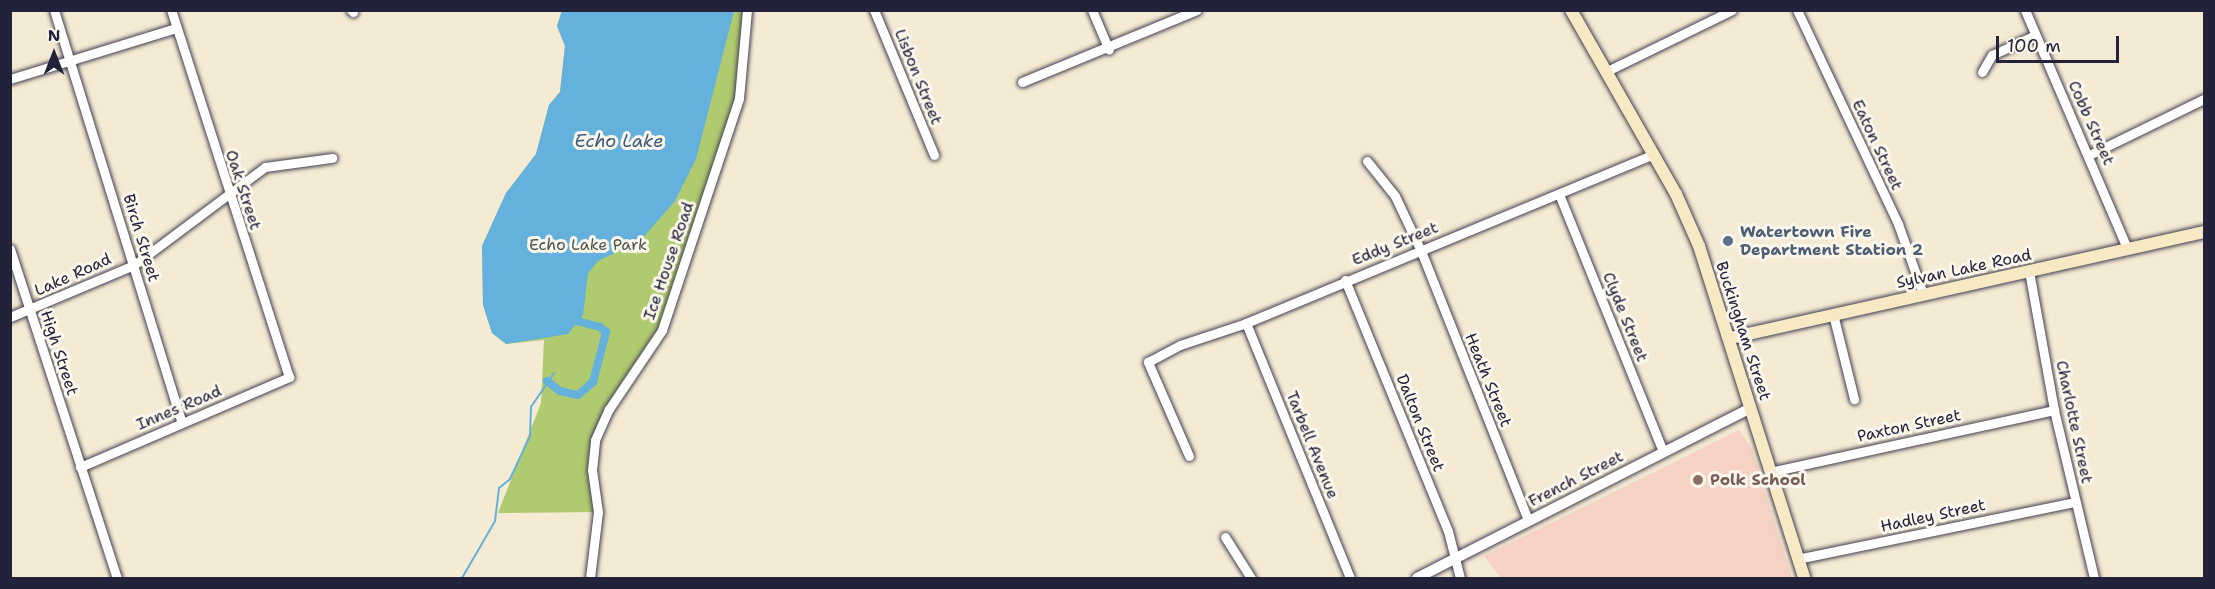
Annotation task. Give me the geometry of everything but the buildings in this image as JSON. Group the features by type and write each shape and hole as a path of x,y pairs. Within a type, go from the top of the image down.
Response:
{"main road":[{"name":"Buckingham Street","path":"1571,10 1654,154 1699,246 1730,338 1804,579"},
{"name":"Sylvan Lake Road","path":"1730,338 2205,232"}],"street":[{"name":"Birch Street","path":"54,10 182,423"},
{"name":"Oak Street","path":"171,10 289,377"},
{"name":"Ice House Road","path":"590,579 598,512 592,470 595,440 609,409 662,330 739,98 747,10"},
{"name":"Lisbon Street","path":"874,10 934,155"},
{"path":"1092,10 1108,50"},
{"path":"1022,82 1108,50 1197,10"},
{"path":"1605,72 1732,10"},
{"name":"Eaton Street","path":"1797,10 1898,224 1923,294"},
{"name":"Cobb Street","path":"2025,10 2127,248"},
{"path":"10,79 176,28"},
{"path":"1982,72 1992,55 2036,35"},
{"path":"2089,155 2205,99"},
{"name":"Eddy Street","path":"1190,456 1148,362 1180,345 1246,323 1345,280 1654,154"},
{"name":"Lake Road","path":"10,317 30,311 134,265 228,193 270,165 332,158"},
{"name":"Heath Street","path":"1367,161 1395,196 1421,250 1528,520"},
{"name":"Clyde Street","path":"1559,194 1663,451"},
{"name":"High Street","path":"10,249 117,579"},
{"name":"Charlotte Street","path":"2029,271 2054,410 2094,579"},
{"name":"Dalton Street","path":"1345,280 1448,531 1460,579"},
{"path":"1833,314 1854,399"},
{"name":"Tarbell Avenue","path":"1246,323 1350,579"},
{"name":"Innes Road","path":"80,467 289,377"},
{"name":"French Street","path":"1417,579 1750,408"},
{"name":"Paxton Street","path":"1770,472 2054,410"},
{"name":"Hadley Street","path":"1797,560 2075,502"},
{"path":"1225,537 1251,579"}],"shaded area":[{"name":"Polk School","path":"1739,430 1752,449 1792,578 1501,578 1484,556"}],"green space":[{"name":"Echo Lake","path":"562,11 747,11 739,98 662,330 595,440 598,512 498,513 541,403 544,340 506,344 492,333 483,305 482,246 506,193 536,154 549,105 560,92 565,46 557,26"}],"water":[{"name":"Echo Lake","path":"562,10 734,11 696,159 675,201 640,241 598,261 588,273 583,315 568,334 506,344 492,333 483,305 482,246 506,193 536,154 549,105 560,92 565,46 557,26"}],"waterway":[{"path":"547,381 560,391 578,395 593,382 606,332 600,327 578,321"},
{"path":"462,578 495,521 499,488 510,479 530,436 531,407 554,373"}],"place":[{"name":"Watertown Fire Department Station 2","path":"1728,241"},
{"name":"Polk School","path":"1698,480"}],"park label":[{"name":"Echo Lake Park","path":"588,245"}]}
